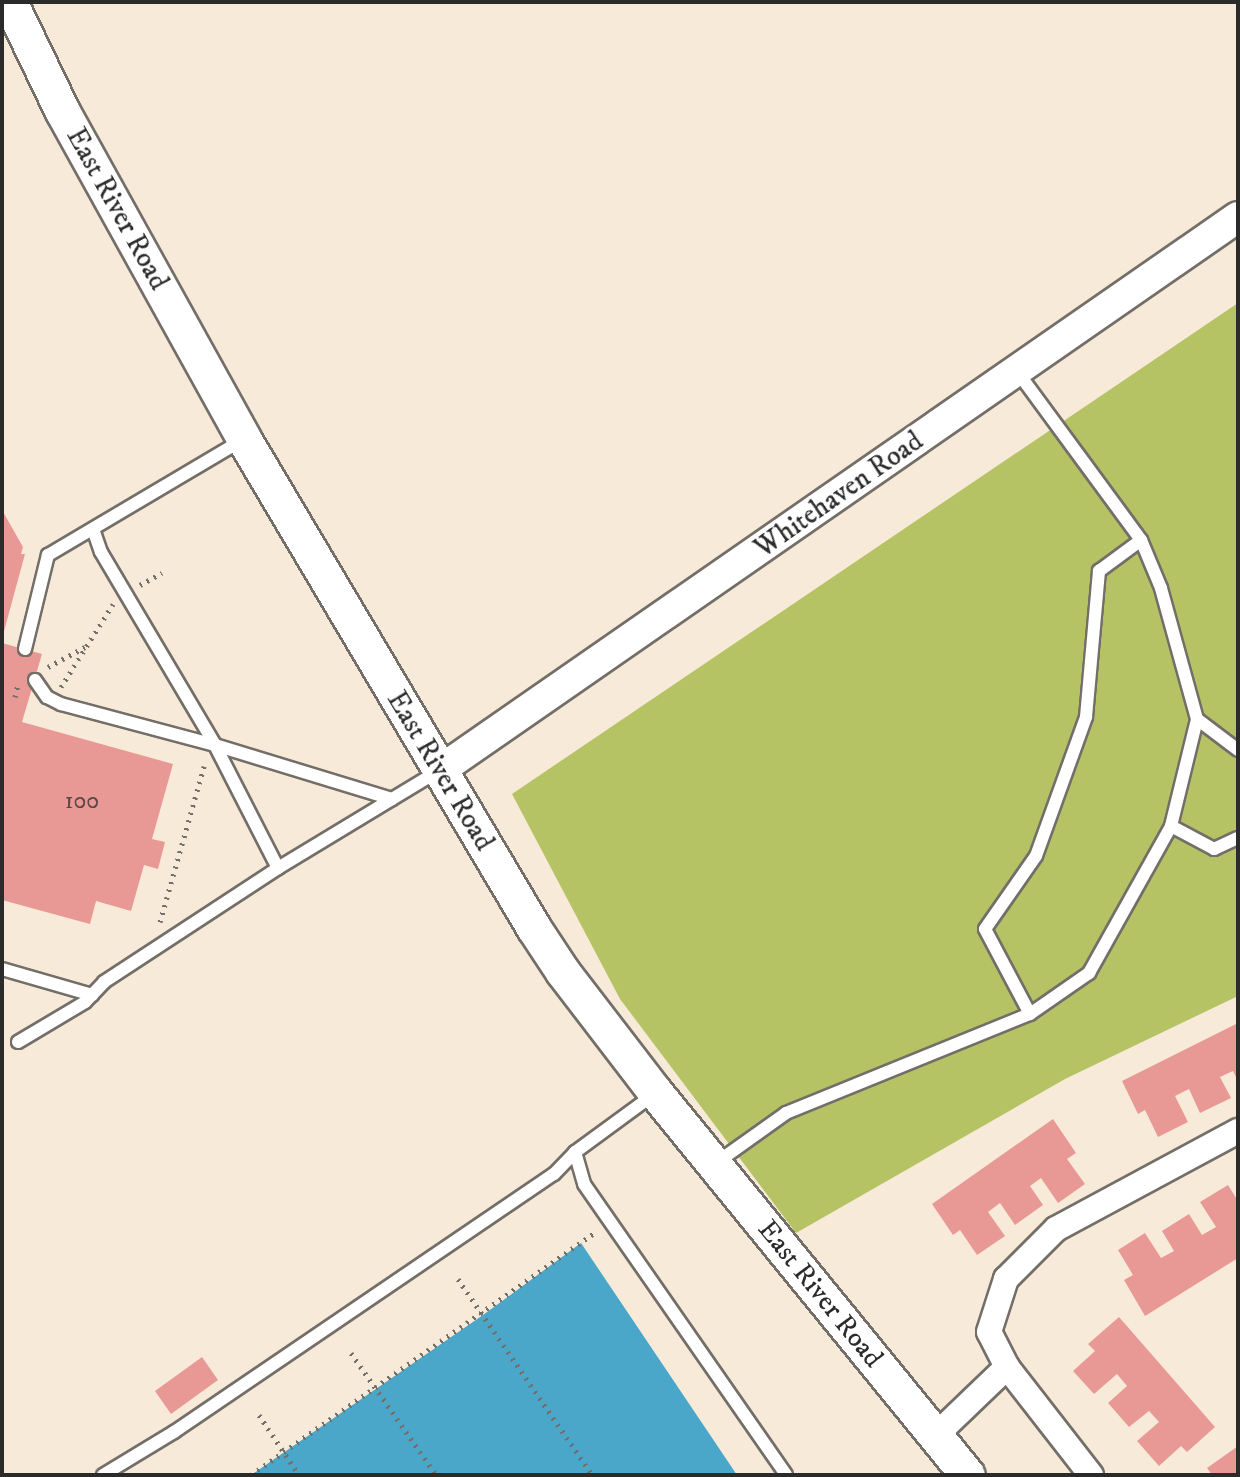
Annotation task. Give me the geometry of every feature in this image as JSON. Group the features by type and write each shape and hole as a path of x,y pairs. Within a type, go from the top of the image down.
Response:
{"main road":[{"name":"East River Road","path":"10,2 63,112 244,439 439,771 563,972 656,1093 967,1475"}],"street":[{"name":"Whitehaven Road","path":"439,771 1238,217"},
{"path":"1091,1475 1007,1367 989,1332 1006,1279 1056,1229 1238,1131"},
{"path":"935,1436 1007,1367"}],"lane":[{"path":"714,1164 786,1113 1030,1014 1089,973 1171,826 1197,719 1161,588 1141,540 1017,371"},
{"path":"25,649 48,555 244,439"},
{"path":"93,529 101,552 195,716 215,745 278,868"},
{"path":"1030,1014 985,929 1036,856 1086,717 1099,571 1141,540"},
{"path":"35,680 47,697 61,704 215,745 392,799"},
{"path":"1197,719 1238,750"},
{"path":"18,1042 278,868 439,771"},
{"path":"1171,826 1214,849 1238,838"},
{"path":"2,969 92,995"},
{"path":"103,1475 174,1432 541,1183 575,1152 656,1093"},
{"path":"575,1152 584,1184 786,1475"}],"path":[{"path":"138,585 162,573"},
{"path":"60,688 117,598"},
{"path":"44,669 86,647"},
{"path":"158,930 206,761 192,757"},
{"path":"251,1475 483,1315 581,1243"},
{"path":"458,1279 592,1475"},
{"path":"351,1353 436,1475"},
{"path":"259,1415 299,1475"}],"green space":[{"path":"1238,303 1238,996 1065,1079 796,1233 620,999 512,794"}],"water":[{"path":"581,1243 737,1475 251,1475 483,1315"}],"building":[{"path":"2,510 23,547 21,554 25,554 3,635"},
{"path":"2,643 42,654 22,722 173,764 152,839 165,842 158,869 144,865 131,911 96,901 90,924 2,900"},
{"path":"1238,1023 1238,1081 1233,1071 1220,1077 1231,1098 1200,1113 1189,1089 1175,1096 1188,1122 1158,1137 1145,1110 1138,1114 1122,1081"},
{"path":"1053,1119 1076,1153 1067,1159 1085,1184 1058,1203 1041,1178 1030,1186 1043,1205 1015,1225 1000,1203 988,1212 1005,1236 977,1255 960,1230 953,1235 932,1204"},
{"path":"1228,1185 1238,1201 1238,1258 1145,1316 1124,1280 1133,1275 1118,1250 1145,1233 1161,1258 1174,1251 1162,1231 1189,1214 1202,1235 1216,1227 1200,1202"},
{"path":"1119,1317 1215,1427 1187,1452 1181,1446 1159,1466 1137,1441 1159,1422 1149,1411 1129,1427 1108,1403 1127,1386 1117,1374 1094,1394 1073,1371 1095,1351 1088,1344"},
{"path":"202,1357 218,1380 171,1414 155,1391"},
{"path":"1238,1446 1238,1475 1212,1475 1207,1468"}]}
